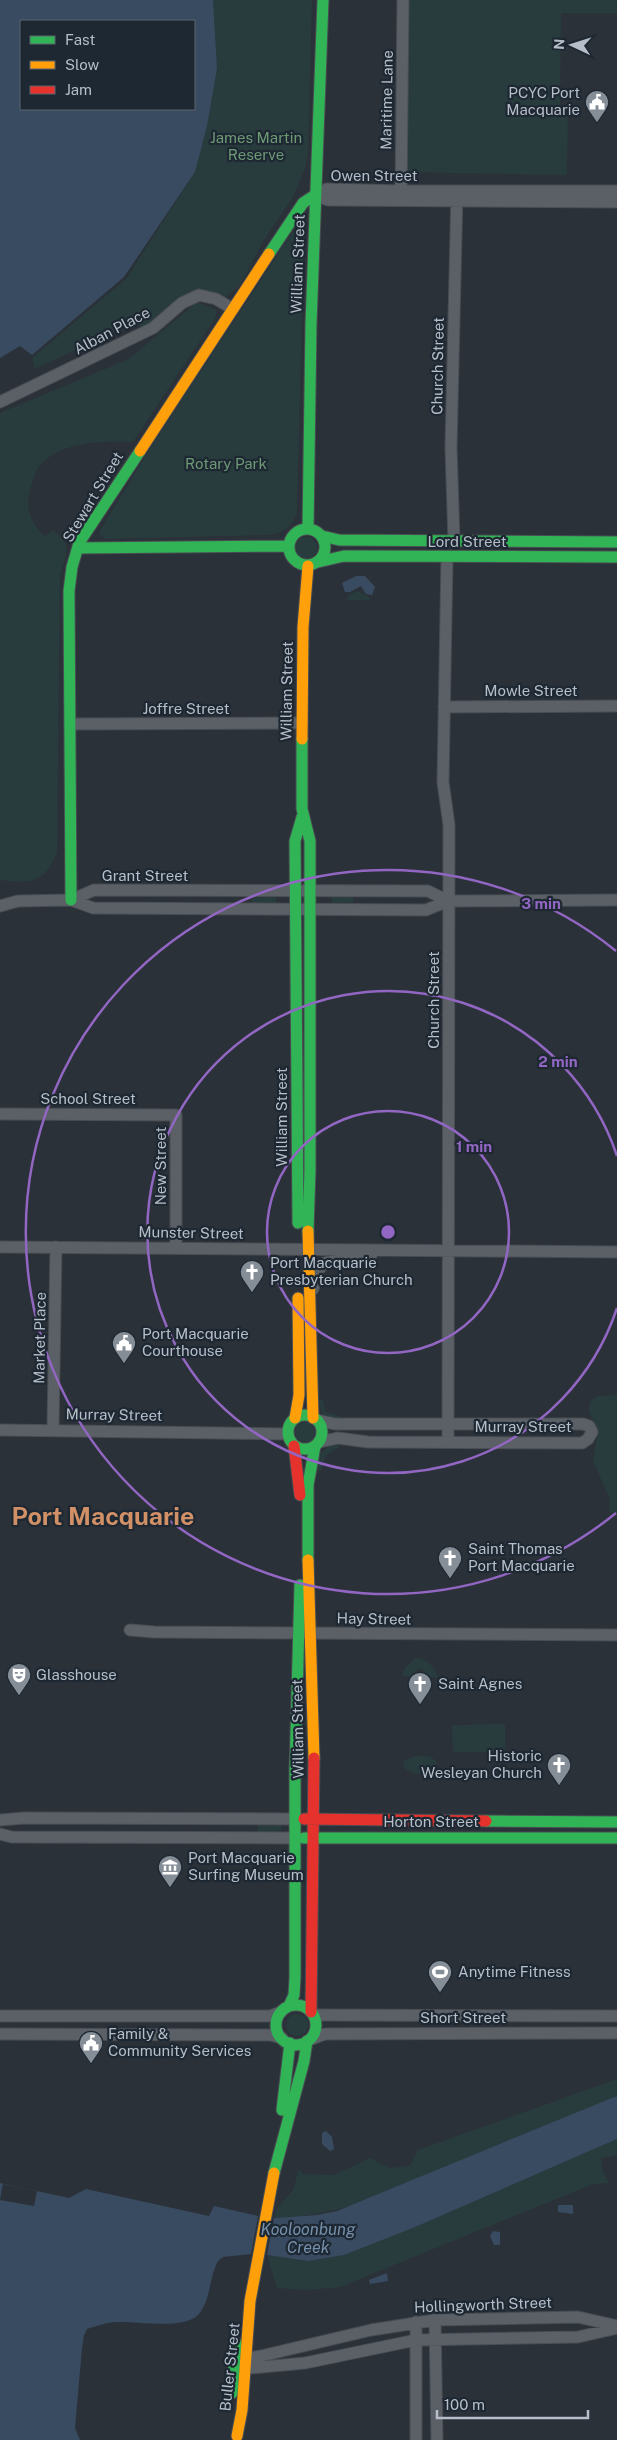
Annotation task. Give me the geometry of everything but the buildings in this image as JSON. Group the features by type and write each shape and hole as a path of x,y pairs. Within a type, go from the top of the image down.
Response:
{"street":[{"name":"William Street","path":"308,529 311,324 323,0"},
{"name":"Maritime Lane","path":"401,196 403,0"},
{"name":"Owen Street","path":"315,196 328,200 401,196 617,191"},
{"name":"Stewart Street","path":"71,900 69,590 70,577 78,548 134,458 303,203 315,196"},
{"name":"Owen Street","path":"457,196 617,202"},
{"name":"Church Street","path":"454,541 451,448 457,196"},
{"name":"Alban Place","path":"0,402 153,328 182,303 199,295 216,299 233,310"},
{"name":"Lord Street","path":"308,529 322,536 339,540 617,542"},
{"path":"308,529 297,532 289,546 296,562 313,564 325,553 326,547 322,536"},
{"path":"78,548 289,546"},
{"name":"Lord Street","path":"313,564 344,556 617,557"},
{"name":"Church Street","path":"447,557 443,782 449,826 448,1442"},
{"name":"William Street","path":"285,2009 294,1995 295,1977 294,1838 300,1483 294,1446 288,1434 289,1425 295,1418 299,1395 303,1250 295,841 302,817 303,627 313,564"},
{"name":"Mowle Street","path":"444,707 617,706"},
{"name":"Joffre Street","path":"70,724 302,724"},
{"name":"William Street","path":"302,817 310,841 311,892 310,1170 303,1250 310,1303 311,1399 314,1419 322,1432 317,1444 308,1484 308,1582 313,1769 312,2013"},
{"name":"Grant Street","path":"71,900 94,890 428,891 448,901"},
{"path":"0,906 18,901 71,900"},
{"name":"Grant Street","path":"71,900 93,908 426,910 448,901 617,900"},
{"name":"School Street","path":"0,1114 176,1115"},
{"name":"New Street","path":"176,1115 176,1248"},
{"name":"Munster Street","path":"0,1247 617,1252"},
{"name":"Market Place","path":"54,1429 56,1247"},
{"name":"Munster Street","path":"310,1303 318,1270 326,1262 356,1259 382,1250"},
{"path":"295,1418 306,1416 314,1419"},
{"name":"Murray Street","path":"314,1419 335,1424 583,1424 589,1426 592,1432 588,1439 582,1443 368,1442 338,1438 317,1444"},
{"name":"Murray Street","path":"0,1430 54,1429 288,1434"},
{"path":"294,1446 305,1450 317,1444"},
{"name":"Hay Street","path":"130,1630 154,1632 617,1636"},
{"path":"295,1770 297,1776 305,1778 313,1769"},
{"path":"23,1837 18,1832 18,1823 24,1818"},
{"name":"Horton Street","path":"0,1820 24,1818 359,1818 617,1822"},
{"path":"358,1837 352,1829 359,1818"},
{"path":"246,1837 252,1834 254,1828 252,1822 247,1819"},
{"name":"Horton Street","path":"0,1834 23,1837 617,1838"},
{"path":"1,2017 270,2016 285,2009 305,2007 312,2013 315,2029 308,2040 296,2044 270,2035 1,2033"},
{"path":"285,2009 276,2025 286,2041"},
{"name":"Short Street","path":"312,2013 376,2016 617,2016"},
{"path":"376,2016 376,2034"},
{"name":"Short Street","path":"308,2040 326,2034 617,2033"},
{"name":"Buller Street","path":"237,2438 232,2410 239,2364 240,2325 250,2301 276,2164 308,2040"},
{"name":"Buller Street","path":"276,2164 286,2041"},
{"name":"Hollingworth Street","path":"239,2364 416,2322 435,2320 578,2316 617,2327"},
{"path":"435,2320 437,2440"},
{"path":"416,2322 416,2440"},
{"name":"Hollingworth Street","path":"239,2364 305,2363 416,2340 578,2337 617,2327"},
{"path":"416,2368 436,2368"}],"green space":[{"name":"James Martin Reserve","path":"213,0 312,0 308,153 305,168 293,197 264,240 240,285 225,298 195,290 142,330 137,321 35,369 32,358 126,279 195,172 217,68"},
{"path":"408,0 617,0 617,13 561,13 560,106 568,106 567,175 406,172"},
{"name":"Rotary Park","path":"296,227 304,233 297,512 293,522 283,531 269,535 105,539 99,534 101,529 151,447"},
{"path":"197,302 216,310 216,317 133,442 97,442 60,451 50,456 41,464 33,479 28,502 31,518 45,536 53,530 64,541 67,550 60,575 57,852 47,870 36,879 20,882 0,880 0,413 129,359"},
{"path":"306,537 314,540 317,548 314,556 306,559 298,556 295,548 298,540"},
{"path":"357,591 368,596 370,600 348,600 348,596"},
{"path":"252,896 276,896 276,905 252,904"},
{"path":"332,897 353,897 353,905 332,905"},
{"path":"617,1395 617,1514 609,1511 610,1500 593,1460 598,1432 589,1411 590,1402 597,1396"},
{"path":"318,1398 323,1400 325,1412 340,1416 339,1421 322,1414"},
{"path":"301,1422 309,1422 315,1428 315,1436 309,1442 301,1442 295,1436 295,1428"},
{"path":"338,1443 339,1448 328,1454 322,1470 317,1471 321,1452 329,1446"},
{"path":"415,1658 430,1664 438,1678 426,1676 422,1669 417,1669 413,1676 403,1676 401,1679 404,1669"},
{"path":"505,1724 505,1749 503,1752 453,1752 452,1725"},
{"path":"418,1755 431,1757 437,1762 435,1768 418,1774 406,1770 403,1766 405,1760"},
{"path":"258,1823 281,1824 281,1830 274,1833 258,1832"},
{"path":"297,2014 305,2017 308,2025 305,2033 297,2036 289,2033 286,2025 289,2017"},
{"path":"617,2079 617,2097 361,2202 340,2209 274,2218 277,2208 293,2190 299,2169 303,2174 334,2175 370,2158 389,2168 410,2166 418,2150"},
{"path":"617,2139 617,2155 601,2158 603,2172 609,2183 593,2184 340,2287 308,2290 277,2288 267,2255 308,2261 344,2255 413,2228"}],"water":[{"path":"0,0 213,0 217,68 207,126 195,172 124,277 32,355 20,346 0,358"},
{"path":"356,576 365,576 375,587 372,595 366,594 361,586 350,592 345,592 342,583"},
{"name":"Kooloonbung Creek","path":"617,2097 617,2139 413,2228 344,2255 308,2261 267,2255 274,2218 317,2215 337,2211"},
{"path":"326,2131 332,2137 334,2149 330,2151 322,2144 322,2133"},
{"path":"0,2183 69,2198 86,2189 209,2216 214,2206 258,2216 251,2254 223,2257 218,2261 205,2303 198,2315 191,2320 171,2324 113,2322 87,2329 82,2348 75,2428 80,2440 0,2440"},
{"path":"558,2205 573,2205 573,2214 558,2212"},
{"path":"493,2231 500,2232 500,2245 494,2245 490,2236"},
{"path":"387,2273 388,2281 370,2284 369,2280"}],"pier":[{"path":"3,2184 37,2191 34,2206 0,2200"}],"traffic: fast":[{"path":"308,529 311,324 323,0"},
{"path":"269,254 303,203 315,195"},
{"path":"71,900 69,591 72,567 79,543 140,451"},
{"path":"307,529 314,530 320,534 324,540 325,547 324,554 320,560 314,564 307,565 300,564 294,560 290,554 289,547 290,540 294,534 300,530 307,529"},
{"path":"322,536 339,540 617,542"},
{"path":"78,548 289,546"},
{"path":"318,562 344,556 617,557"},
{"path":"302,739 302,809 310,841 310,1170 308,1231"},
{"path":"298,1223 295,841 302,817"},
{"path":"305,1415 317,1420 322,1432 317,1444 305,1449 293,1444 288,1432 293,1420 305,1415"},
{"path":"308,1560 308,1485 315,1446"},
{"path":"289,2006 294,1995 295,1977 295,1770 300,1585"},
{"path":"486,1821 617,1822"},
{"path":"304,1838 617,1838"},
{"path":"296,2005 310,2011 316,2025 310,2039 296,2045 282,2039 276,2025 282,2011 296,2005"},
{"path":"274,2173 304,2061 307,2041"},
{"path":"282,2110 290,2043"},
{"path":"232,2393 236,2343"}],"traffic: slow":[{"path":"140,451 269,254"},
{"path":"302,739 303,627 308,566"},
{"path":"308,1231 313,1418"},
{"path":"295,1418 299,1395 298,1298"},
{"path":"308,1560 314,1758"},
{"path":"237,2436 242,2410 250,2301 274,2173"}],"traffic: jam":[{"path":"294,1446 300,1495"},
{"path":"311,2012 314,1758"},
{"path":"304,1819 486,1821"}],"place":[{"name":"PCYC Port Macquarie","path":"597,123"},
{"name":"Port Macquarie Presbyterian Church","path":"252,1293"},
{"name":"Port Macquarie Courthouse","path":"124,1364"},
{"name":"Saint Thomas Port Macquarie","path":"450,1579"},
{"name":"Glasshouse","path":"19,1696"},
{"name":"Saint Agnes","path":"420,1705"},
{"name":"Historic Wesleyan Church","path":"559,1786"},
{"name":"Port Macquarie Surfing Museum","path":"170,1888"},
{"name":"Anytime Fitness","path":"440,1993"},
{"name":"Family & Community Services","path":"91,2064"}],"district":[{"name":"Port Macquarie","path":"103,1516"}]}
